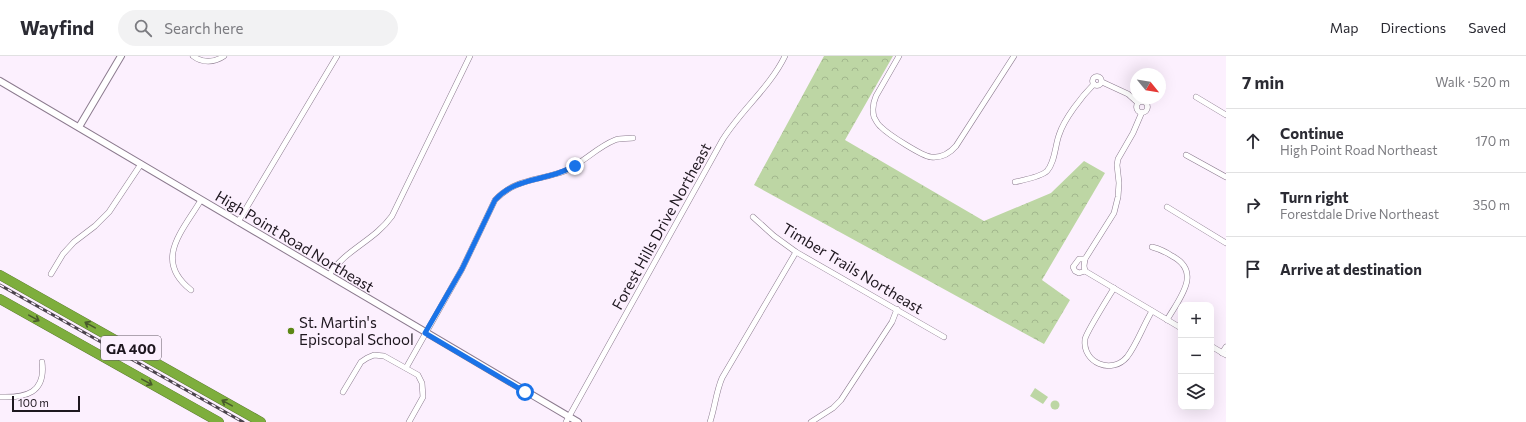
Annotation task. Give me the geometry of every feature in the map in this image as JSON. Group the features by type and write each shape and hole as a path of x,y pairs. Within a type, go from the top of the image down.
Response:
{"highway":[{"name":"GA 400","path":"0,275 261,422"},
{"name":"GA 400","path":"0,299 219,422"}],"street":[{"path":"78,127 121,56"},
{"path":"193,56 200,60 208,61 217,60 224,56"},
{"path":"238,222 337,56"},
{"path":"329,275 346,255 379,232 392,216 470,56"},
{"name":"Forest Hills Drive Northeast","path":"568,419 723,139 730,128 771,80 786,56"},
{"path":"899,56 876,96 873,110 874,117 881,127 915,150 925,155 937,157 950,152 956,146 1014,56"},
{"name":"High Point Road Northeast","path":"0,81 329,275 568,419 578,422"},
{"path":"1015,182 1043,173 1047,170 1051,164 1061,129 1084,94 1094,84 1098,85 1102,82 1130,96"},
{"path":"1196,97 1226,115"},
{"path":"1138,104 1137,109 1142,112"},
{"path":"1085,271 1085,259 1114,213 1118,197 1118,159 1133,133 1142,112 1146,111 1148,106 1146,104"},
{"path":"406,368 462,269 495,200 500,194 517,184 550,176 577,165 616,140 633,138"},
{"path":"1186,155 1226,177"},
{"path":"51,274 63,254 74,242 95,226 109,212 141,164"},
{"path":"191,290 183,284 175,274 172,256 175,245 201,200"},
{"path":"1167,208 1226,243"},
{"name":"Timber Trails Northeast","path":"753,217 774,236 796,252 944,336"},
{"path":"1152,248 1161,250 1179,259 1185,265 1188,272 1187,284 1167,320"},
{"path":"710,422 722,378 796,252"},
{"path":"1085,259 1079,259 1073,266 1075,271 1079,273 1085,271 1178,326"},
{"path":"1114,288 1086,338 1088,354 1095,362 1109,366 1119,363 1126,357 1152,311"},
{"path":"811,422 833,408 841,400 892,322 898,310"},
{"path":"1214,348 1224,354 1226,347"},
{"path":"343,392 361,362 374,355 384,356 418,375 422,383 423,397 409,422"},
{"path":"0,397 22,396 36,388 41,383 44,374 42,362"}],"green space":[{"path":"824,56 893,56 845,140 984,221 1051,193 1084,161 1105,173 1042,280 1070,300 1044,344 754,185"},
{"path":"1035,388 1048,397 1043,404 1030,396"},
{"path":"1055,400 1060,405 1055,410 1050,405"}],"railway":[{"path":"0,285 243,422"}],"place":[{"name":"St. Martin's Episcopal School","path":"291,331"}],"route":[{"path":"525,392 425,333 462,269 495,200 500,194 517,184 550,176 575,166"}]}
